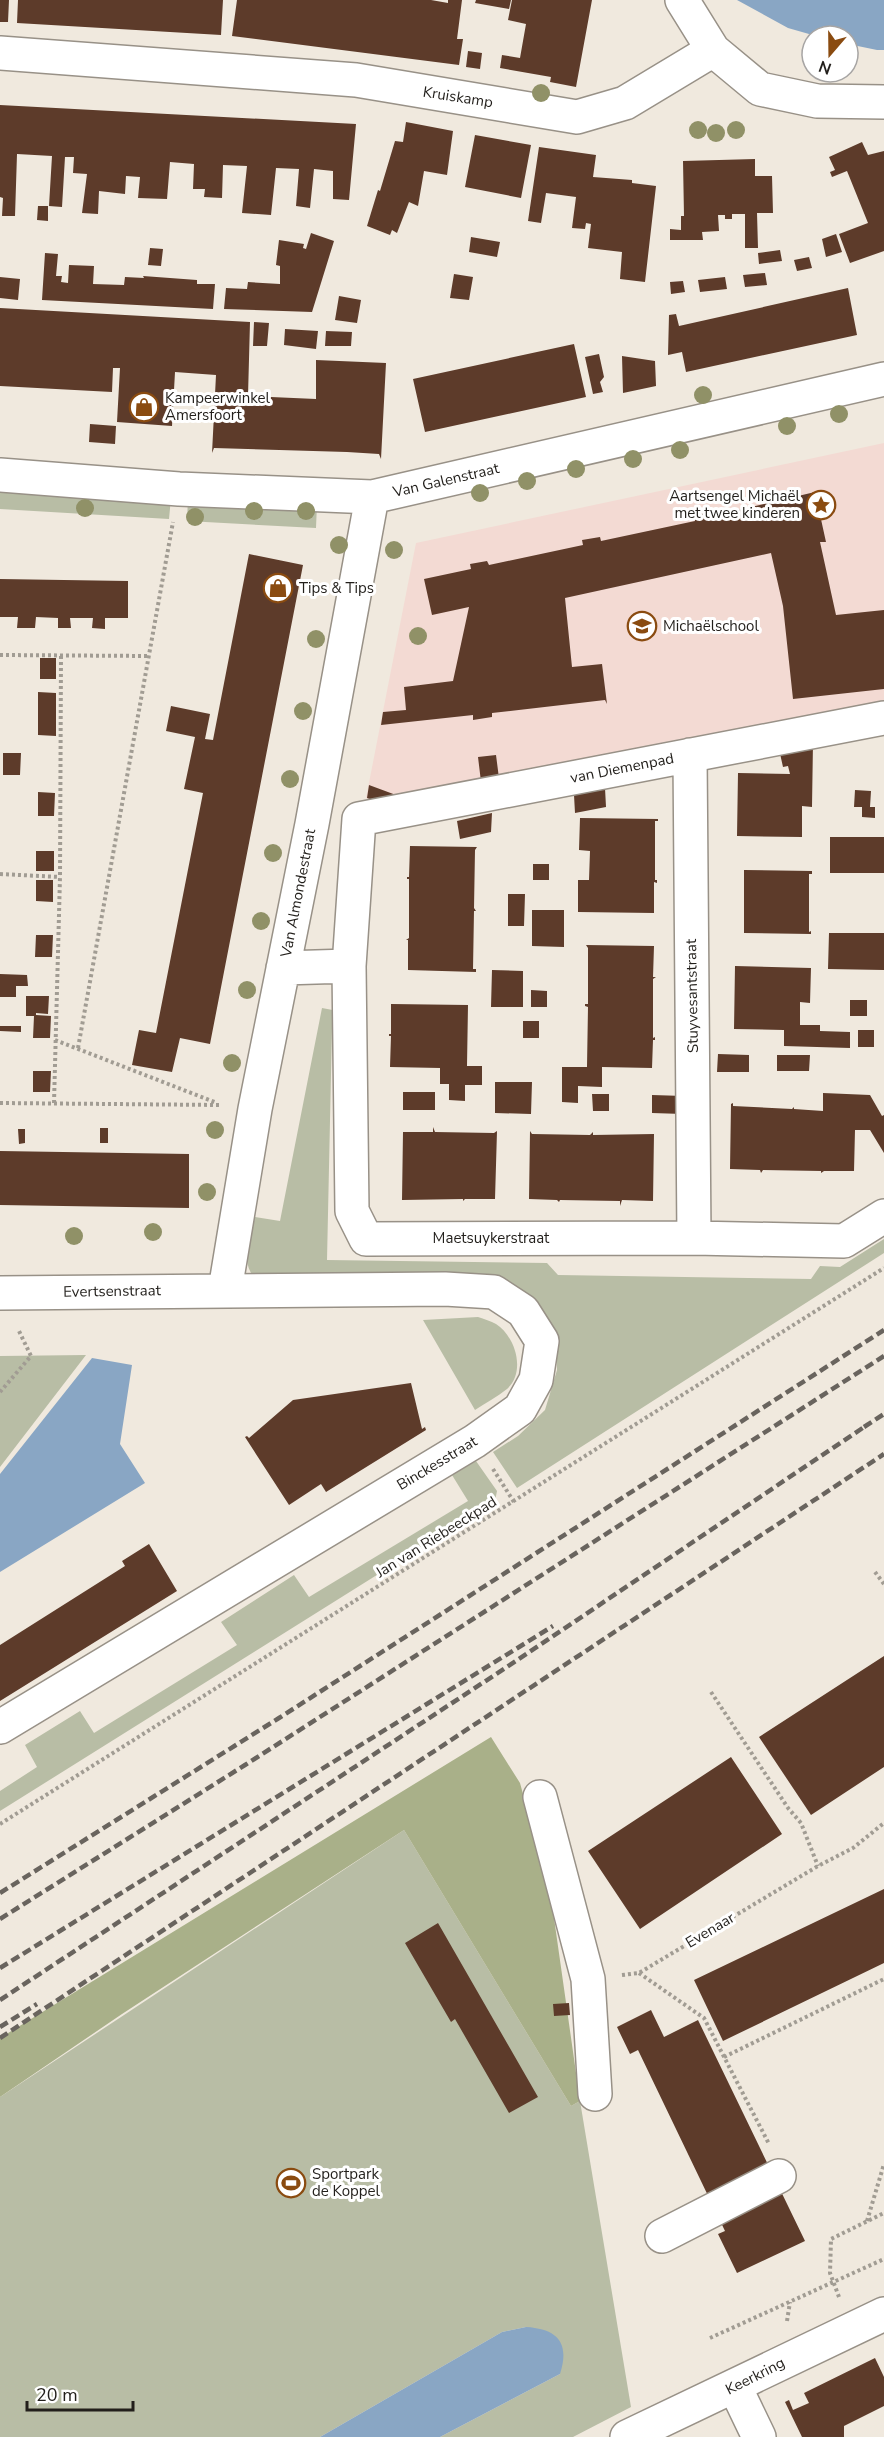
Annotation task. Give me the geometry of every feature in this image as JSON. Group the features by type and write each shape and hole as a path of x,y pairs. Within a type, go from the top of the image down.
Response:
{"street":[{"path":"682,0 713,50 760,89 818,101 884,102"},
{"name":"Kruiskamp","path":"0,53 356,80 577,117 625,103 713,50"},
{"name":"Van Galenstraat","path":"0,474 178,489 372,497 884,380"},
{"name":"Van Almondestraat","path":"225,1290 255,1109 372,497"},
{"name":"van Diemenpad","path":"359,819 884,718"},
{"name":"Stuyvesantstraat","path":"690,755 694,1238"},
{"name":"Maetsuykerstraat","path":"359,819 349,966 352,1211 366,1239 694,1238 844,1241 884,1216"},
{"path":"283,968 349,966"},
{"name":"Binckesstraat","path":"0,1727 475,1441 520,1409 536,1380 542,1341 523,1311 494,1292 445,1289 225,1290"},
{"name":"Evertsenstraat","path":"0,1293 225,1290"},
{"path":"540,1797 588,1979 595,2094"},
{"path":"662,2236 775,2162"},
{"name":"Keerkring","path":"627,2437 884,2314"},
{"path":"735,2387 759,2437"}],"path":[{"path":"78,1048 178,489"},
{"path":"0,655 148,656"},
{"path":"54,1103 60,877 61,655"},
{"path":"0,874 60,877"},
{"path":"0,1103 221,1105 55,1040"},
{"name":"Jan van Riebeeckpad","path":"0,1824 884,1268"},
{"path":"0,1293 32,1356 0,1392"},
{"path":"875,1572 884,1584"},
{"path":"711,1692 788,1808 801,1823 818,1866"},
{"name":"Evenaar","path":"775,2162 704,2018 639,1973 818,1866 853,1848 884,1823"},
{"path":"724,2057 884,1979"},
{"path":"867,2222 884,2164"},
{"path":"830,2273 831,2239 884,2213"},
{"path":"710,2338 884,2259"}],"shaded area":[{"name":"Michaëlschool","path":"884,443 884,709 394,809 366,798 416,543"}],"green space":[{"path":"0,488 171,498 169,519 0,509"},
{"path":"188,498 317,504 316,528 187,521"},
{"path":"322,1008 343,1012 343,1027 332,1028 327,1260 547,1263 558,1275 811,1279 820,1266 840,1267 884,1239 884,1253 517,1488 493,1452 518,1436 545,1410 557,1370 556,1338 540,1305 515,1285 488,1276 255,1278 250,1272 247,1257 255,1217 280,1221"},
{"path":"478,1317 494,1323 509,1337 517,1364 513,1382 507,1389 475,1410 423,1320"},
{"path":"86,1355 0,1467 0,1356"},
{"path":"476,1461 497,1491 495,1501 0,1811 0,1791 37,1767 25,1745 80,1711 94,1733 237,1645 221,1622 294,1575 309,1597 468,1501 452,1475"},
{"path":"491,1737 520,1783 551,1897 580,2101 571,2106 404,1830 122,2014 0,2097 0,2038"},
{"name":"Sportpark de Koppel","path":"404,1830 571,2106 580,2101 631,2407 573,2437 440,2437 560,2374 526,2327 502,2332 320,2437 0,2437 0,2097"}],"water":[{"path":"737,0 884,0 884,50 860,46 860,24 800,24 800,31 788,28"},
{"path":"92,1358 132,1365 120,1444 145,1483 0,1572 0,1474"},
{"path":"526,2327 546,2331 559,2340 563,2354 560,2374 440,2437 320,2437 502,2332"}],"building":[{"path":"0,0 9,0 8,22 0,22"},
{"path":"18,0 223,0 221,35 17,23"},
{"path":"237,0 431,0 448,3 448,0 462,0 457,39 463,39 459,65 232,36"},
{"path":"476,0 511,0 509,9 475,3"},
{"path":"512,0 592,0 576,87 550,82 551,77 500,68 502,55 520,58 526,24 508,20"},
{"path":"468,51 482,53 480,69 466,67"},
{"path":"0,105 356,124 349,200 333,199 333,171 314,169 310,208 296,206 299,169 276,168 271,215 242,213 247,166 223,165 222,198 204,197 205,189 193,189 194,164 170,162 167,199 138,198 140,177 126,176 125,194 99,191 98,214 82,213 87,174 73,173 74,157 65,157 62,207 49,206 52,156 17,154 15,216 2,216"},
{"path":"406,122 453,131 447,175 424,171 418,206 409,202 397,233 392,230 390,235 367,226 395,141 403,142"},
{"path":"475,135 531,145 521,198 465,187"},
{"path":"862,142 868,155 884,151 884,251 850,263 839,234 868,223 847,171 832,177 830,172 835,170 829,157"},
{"path":"539,147 596,155 593,177 632,180 632,183 656,186 645,282 620,279 622,252 588,248 591,224 586,223 585,229 572,228 576,197 546,193 541,223 528,221"},
{"path":"755,159 755,176 772,176 773,213 757,213 758,248 745,248 745,214 732,214 732,219 725,219 725,215 718,215 719,231 702,232 703,240 670,240 670,229 681,230 681,216 684,216 683,161"},
{"path":"38,206 48,206 48,221 37,220"},
{"path":"311,233 334,241 312,312 224,309 226,288 247,289 248,282 280,284 280,266 276,265 279,240 304,244 303,248 306,249"},
{"path":"836,234 842,252 826,257 822,239"},
{"path":"471,237 500,242 497,257 469,252"},
{"path":"150,248 163,249 161,266 148,265"},
{"path":"780,250 782,261 759,264 758,253"},
{"path":"45,253 58,254 56,276 62,276 61,282 68,283 69,265 94,266 93,284 124,285 125,277 144,278 143,276 197,280 197,284 215,284 213,309 42,300"},
{"path":"809,257 812,268 797,271 794,260"},
{"path":"765,273 767,285 745,287 743,275"},
{"path":"454,274 473,277 469,300 450,298"},
{"path":"0,277 20,279 18,300 0,298"},
{"path":"725,277 727,289 700,292 698,280"},
{"path":"683,281 685,292 671,294 670,282"},
{"path":"848,288 857,335 686,372 682,352 668,355 669,315 676,314 679,326"},
{"path":"339,296 361,300 357,323 335,320"},
{"path":"0,308 250,322 248,396 316,399 316,360 386,363 381,459 379,454 347,452 214,448 212,453 216,375 175,372 172,426 117,422 120,368 113,368 112,392 0,386"},
{"path":"254,322 269,323 267,346 253,346"},
{"path":"285,329 318,331 316,349 284,345"},
{"path":"326,331 352,332 351,346 325,346"},
{"path":"574,344 586,397 425,432 413,379"},
{"path":"599,354 604,377 600,382 603,392 593,394 585,357"},
{"path":"622,356 655,361 656,386 623,393"},
{"path":"90,424 116,426 115,444 89,442"},
{"path":"815,492 826,542 820,542 836,615 884,610 884,689 793,699 783,606 771,553 565,598 572,667 602,664 607,704 605,700 492,713 492,717 473,720 473,715 381,725 383,712 406,710 404,687 453,681 469,607 432,615 424,579 471,569 470,564 487,561 489,565 583,545 582,540 600,537 601,541 695,521 694,516 712,511 713,516"},
{"path":"249,554 303,565 210,1044 180,1038 172,1072 132,1065 139,1030 156,1033 203,793 184,789 195,737 166,731 171,706 210,714 205,739 213,740"},
{"path":"0,579 128,581 128,618 105,618 105,629 92,628 93,618 70,618 71,628 58,628 58,618 36,617 35,628 17,628 18,617 0,617"},
{"path":"40,658 56,658 56,679 40,679"},
{"path":"38,692 56,693 56,736 38,735"},
{"path":"813,742 812,807 802,806 802,837 737,836 738,773 790,774 788,766 783,767 779,749"},
{"path":"3,753 21,753 20,775 3,775"},
{"path":"496,755 500,786 482,790 478,757"},
{"path":"369,785 396,795 413,791 415,804 395,808 367,798"},
{"path":"605,788 606,807 575,813 574,795"},
{"path":"855,790 871,791 870,807 875,807 875,818 862,817 862,807 854,807"},
{"path":"38,792 55,793 54,816 38,816"},
{"path":"492,813 491,832 460,839 457,821"},
{"path":"580,818 658,819 655,821 655,880 657,883 654,882 654,913 578,912 578,880 589,880 590,851 579,850"},
{"path":"830,837 884,837 884,873 830,873"},
{"path":"410,846 477,847 475,850 474,908 476,911 474,911 473,969 476,969 476,972 408,970 408,940 406,940 409,938 409,879 407,877 409,877"},
{"path":"36,851 54,851 54,871 36,871"},
{"path":"533,864 549,864 549,880 533,880"},
{"path":"744,870 812,871 812,874 809,874 809,932 811,931 811,934 744,933"},
{"path":"36,880 53,880 53,902 36,901"},
{"path":"508,894 525,894 524,926 508,926"},
{"path":"532,910 564,910 564,947 532,946"},
{"path":"829,933 884,933 884,970 828,969"},
{"path":"36,935 53,935 52,957 35,957"},
{"path":"586,945 654,946 653,977 656,977 653,979 653,1038 655,1037 655,1040 653,1040 652,1068 602,1067 602,1087 578,1086 578,1103 562,1102 562,1067 587,1067 588,1007 585,1004 588,1004 588,948"},
{"path":"735,966 811,968 810,1003 800,1002 800,1025 820,1025 820,1031 850,1032 850,1048 784,1046 784,1030 734,1029"},
{"path":"492,970 523,971 523,1007 491,1007"},
{"path":"0,974 27,975 28,986 16,986 16,997 0,997"},
{"path":"531,990 547,991 547,1007 531,1007"},
{"path":"26,996 49,996 48,1014 36,1013 36,1015 51,1016 50,1038 33,1038 34,1016 26,1016"},
{"path":"850,1000 867,1000 867,1016 850,1016"},
{"path":"391,1004 468,1005 467,1066 482,1066 482,1085 465,1085 465,1101 449,1100 449,1084 440,1084 440,1068 390,1067"},
{"path":"523,1021 539,1021 539,1038 523,1038"},
{"path":"0,1026 21,1026 21,1032 0,1031"},
{"path":"858,1030 874,1030 874,1047 858,1047"},
{"path":"718,1054 749,1055 749,1072 717,1072"},
{"path":"777,1055 810,1055 809,1071 777,1071"},
{"path":"33,1071 51,1071 50,1092 33,1092"},
{"path":"495,1082 532,1082 531,1114 495,1113"},
{"path":"403,1092 435,1092 435,1110 403,1110"},
{"path":"823,1093 870,1095 882,1116 884,1115 884,1153 870,1130 855,1130 854,1171 824,1171 821,1173 821,1171 763,1170 761,1173 760,1170 730,1169 731,1104 733,1103 733,1106 792,1109 794,1107 794,1109 823,1111"},
{"path":"592,1094 609,1094 609,1111 593,1111"},
{"path":"652,1095 684,1096 683,1114 652,1113"},
{"path":"433,1127 435,1132 494,1133 497,1131 495,1199 402,1200 403,1132 433,1132"},
{"path":"100,1128 108,1128 108,1143 100,1143"},
{"path":"18,1129 25,1129 25,1143 19,1144"},
{"path":"530,1131 532,1134 590,1135 593,1132 593,1135 654,1134 653,1201 622,1200 620,1206 620,1201 560,1200 559,1202 529,1199"},
{"path":"0,1151 189,1154 189,1208 0,1205"},
{"path":"411,1383 422,1429 425,1427 426,1430 326,1492 321,1484 289,1505 245,1437 249,1438 293,1400"},
{"path":"149,1544 177,1591 0,1701 0,1645 125,1566 122,1561"},
{"path":"884,1656 884,1767 811,1815 759,1737"},
{"path":"731,1757 782,1834 640,1929 588,1851"},
{"path":"884,1889 884,1963 723,2041 694,1980"},
{"path":"438,1923 538,2097 509,2113 455,2019 451,2022 405,1943"},
{"path":"569,2003 570,2015 554,2016 553,2004"},
{"path":"651,2010 664,2037 698,2020 805,2241 737,2273 718,2234 725,2231 638,2050 630,2054 617,2027"},
{"path":"875,2358 884,2377 884,2406 844,2426 844,2437 802,2437 785,2402 789,2400 793,2410 809,2403 804,2393"}],"railway":[{"path":"0,1893 279,1718 884,1330"},
{"path":"0,1919 884,1356"},
{"path":"864,1427 884,1414"},
{"path":"0,2000 516,1661 870,1423"},
{"path":"0,2038 884,1454"},
{"path":"0,1968 553,1626"},
{"path":"0,2027 37,2004"}],"place":[{"name":"Kampeerwinkel Amersfoort","path":"144,407"},
{"name":"Aartsengel Michaël met twee kinderen","path":"821,505"},
{"name":"Tips & Tips","path":"278,588"},
{"name":"Michaëlschool","path":"642,626"},
{"name":"Sportpark de Koppel","path":"291,2183"}]}
